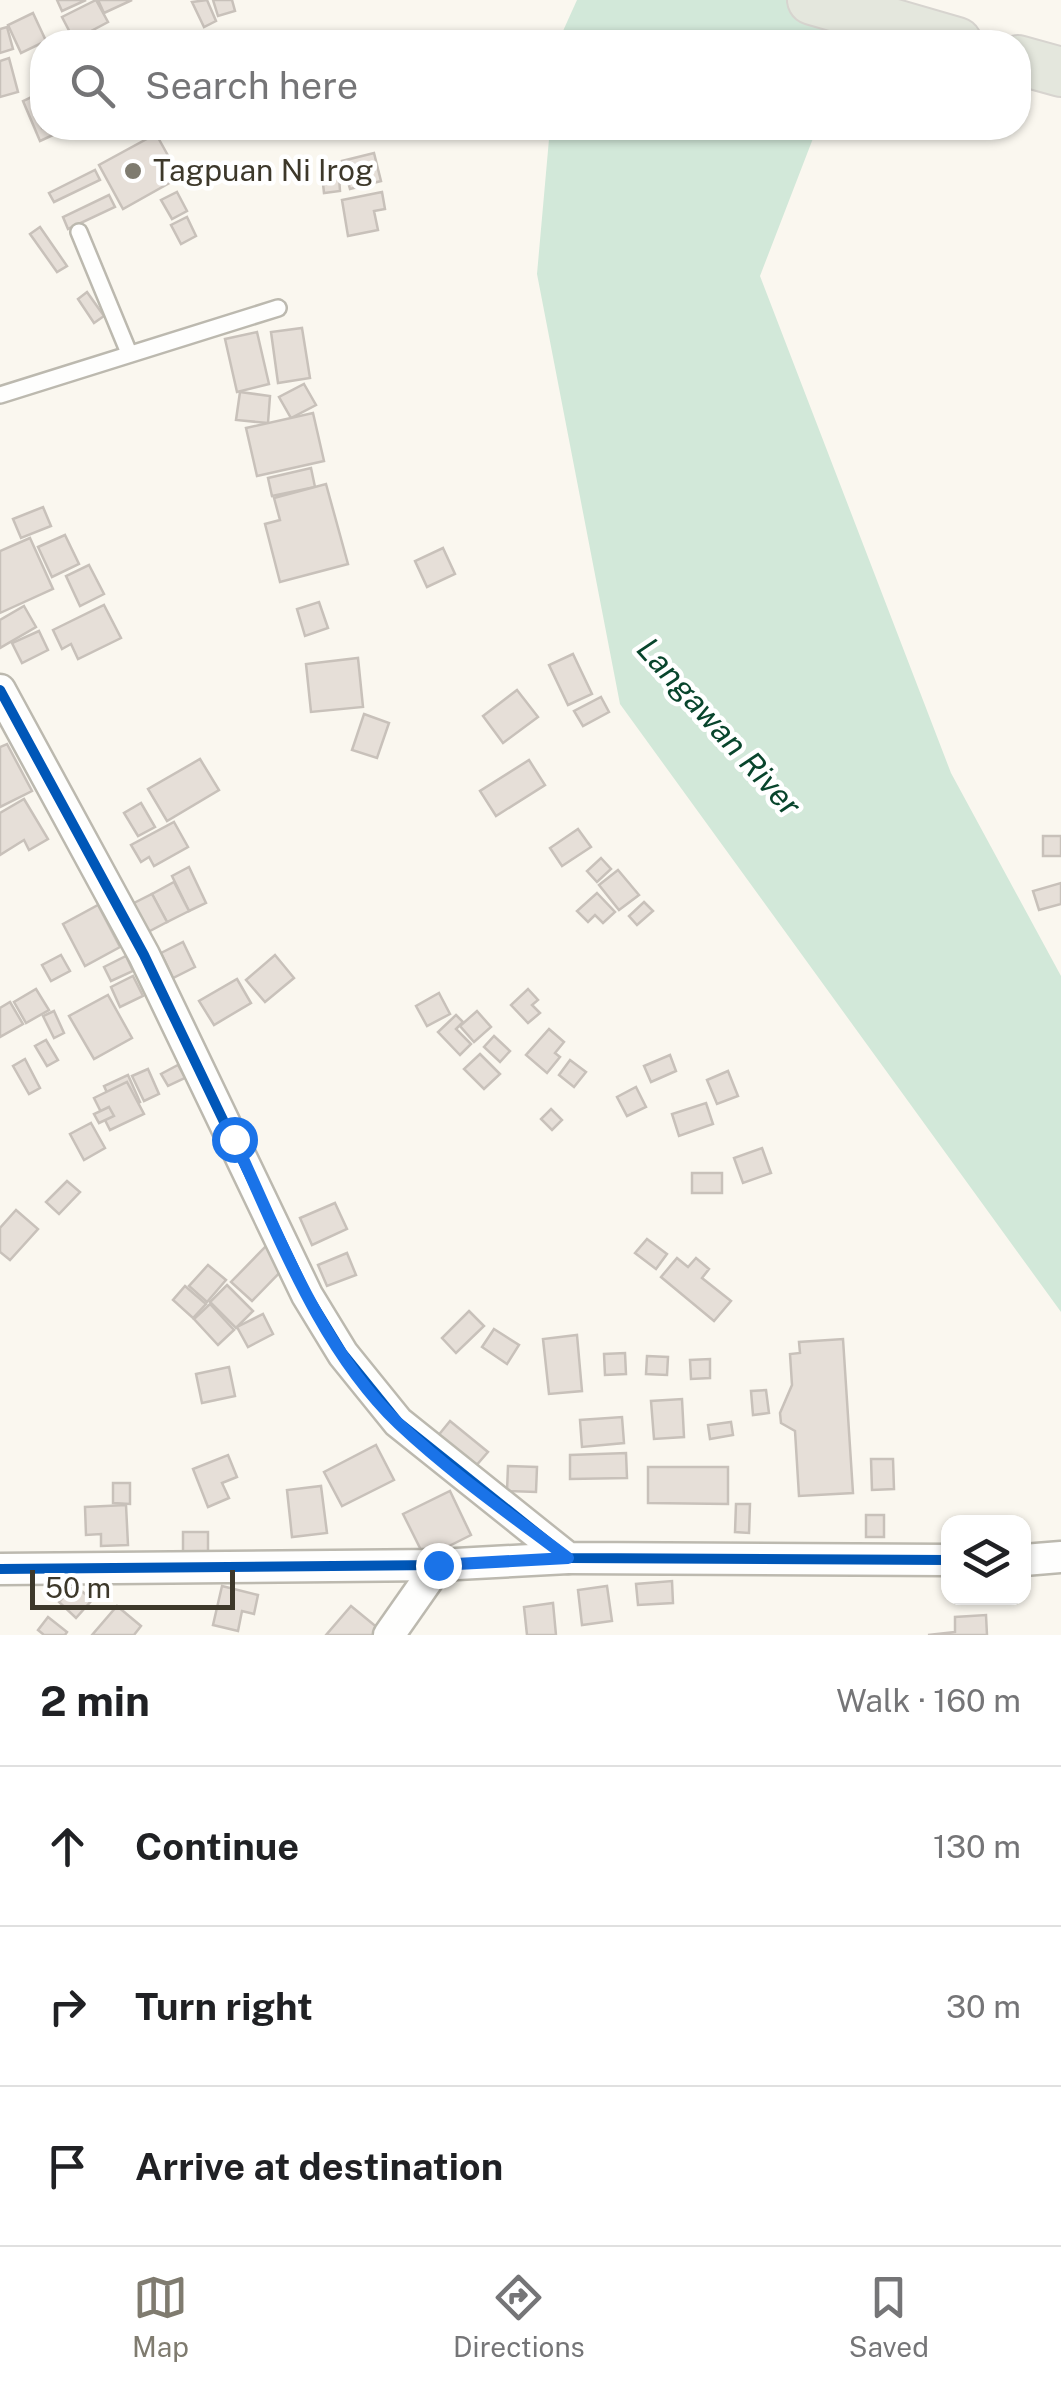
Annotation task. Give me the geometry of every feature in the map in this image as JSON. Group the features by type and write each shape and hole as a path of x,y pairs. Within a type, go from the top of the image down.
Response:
{"main road":[{"path":"812,0 914,30"},
{"path":"1031,64 1061,72"}],"street":[{"path":"0,690 144,955 307,1295 343,1354 398,1422 568,1558"},
{"path":"0,1569 438,1565 568,1558 941,1560"},
{"path":"1031,1560 1061,1558"},
{"path":"389,1635 438,1565"}],"lane":[{"path":"79,232 129,354"},
{"path":"0,394 278,308"}],"water":[{"path":"577,0 867,0 855,30 563,30"},
{"name":"Langawan River","path":"549,140 812,140 760,276 951,773 1061,976 1061,1312 620,704 537,274"}],"building":[{"path":"57,0 86,0 62,11"},
{"path":"96,0 108,22 93,30 69,30 62,17"},
{"path":"98,0 132,0 104,13"},
{"path":"207,0 216,21 204,27 192,2"},
{"path":"213,0 232,0 235,11 218,16"},
{"path":"33,13 41,30 30,30 30,49 21,53 8,25"},
{"path":"7,27 13,49 0,53 0,29"},
{"path":"9,58 18,92 0,97 0,61"},
{"path":"30,98 30,117 23,101"},
{"path":"145,140 159,140 180,177 123,209 99,165"},
{"path":"374,153 381,181 350,189 342,161"},
{"path":"338,163 340,191 324,193 321,165"},
{"path":"95,170 100,180 54,202 49,193"},
{"path":"177,192 187,211 172,219 161,200"},
{"path":"382,192 385,209 374,211 378,230 348,236 342,200"},
{"path":"109,195 115,207 68,229 63,217"},
{"path":"187,217 196,236 181,244 171,225"},
{"path":"40,227 67,266 57,272 30,234"},
{"path":"87,292 104,316 94,323 78,299"},
{"path":"302,328 310,378 278,383 271,332"},
{"path":"257,332 269,384 237,392 225,339"},
{"path":"304,384 316,405 291,418 279,397"},
{"path":"240,392 270,396 268,423 236,420"},
{"path":"313,413 324,461 257,476 246,428"},
{"path":"311,468 315,487 272,496 268,478"},
{"path":"326,484 348,564 280,582 265,524 280,520 274,498"},
{"path":"43,507 51,526 21,538 13,519"},
{"path":"65,535 79,564 52,577 38,547"},
{"path":"30,538 53,589 0,613 0,551"},
{"path":"443,548 455,574 427,587 415,561"},
{"path":"89,565 104,594 80,606 66,576"},
{"path":"319,602 328,628 305,636 297,609"},
{"path":"104,605 121,638 78,659 71,644 62,649 53,630"},
{"path":"24,606 36,627 0,648 0,620"},
{"path":"39,631 48,650 22,663 12,643"},
{"path":"573,654 592,694 568,705 549,665"},
{"path":"358,658 363,707 311,712 306,664"},
{"path":"517,690 538,717 503,743 483,716"},
{"path":"601,697 609,712 583,726 574,711"},
{"path":"364,714 389,723 377,758 352,750"},
{"path":"7,744 32,791 0,807 0,747"},
{"path":"200,759 219,790 167,821 148,789"},
{"path":"529,760 545,785 496,816 480,791"},
{"path":"24,799 48,839 29,850 24,840 0,855 0,813"},
{"path":"141,803 155,827 138,836 124,813"},
{"path":"174,822 188,847 154,866 149,857 141,862 131,845"},
{"path":"578,829 591,847 562,866 550,848"},
{"path":"1043,836 1061,836 1061,856 1043,856"},
{"path":"601,858 611,869 597,882 587,871"},
{"path":"189,867 206,903 189,911 172,876"},
{"path":"618,870 639,895 619,910 599,885"},
{"path":"174,882 189,911 167,922 152,894"},
{"path":"1061,883 1061,904 1039,910 1033,891"},
{"path":"597,893 615,912 603,923 595,915 588,922 577,911"},
{"path":"152,894 167,922 146,933 132,904"},
{"path":"644,902 653,911 637,925 629,916"},
{"path":"98,905 120,947 85,966 63,924"},
{"path":"183,942 195,967 173,978 161,953"},
{"path":"61,955 70,971 51,981 42,965"},
{"path":"275,955 294,978 265,1002 246,980"},
{"path":"126,956 133,971 111,981 104,967"},
{"path":"133,976 143,996 120,1007 111,987"},
{"path":"237,979 251,1003 214,1025 199,1001"},
{"path":"36,989 49,1010 26,1023 14,1002"},
{"path":"528,989 538,1000 532,1005 540,1013 528,1023 511,1005"},
{"path":"439,993 450,1014 427,1026 416,1006"},
{"path":"108,995 132,1038 94,1059 69,1016"},
{"path":"10,1002 23,1024 0,1037 0,1008"},
{"path":"54,1011 64,1033 54,1038 43,1016"},
{"path":"477,1011 491,1027 474,1042 460,1026"},
{"path":"456,1015 463,1022 456,1029 471,1044 460,1055 438,1032"},
{"path":"549,1029 564,1042 555,1053 560,1057 547,1073 526,1055"},
{"path":"494,1036 510,1051 500,1062 484,1047"},
{"path":"46,1040 58,1060 47,1066 35,1046"},
{"path":"480,1054 500,1074 484,1089 464,1069"},
{"path":"670,1055 676,1071 651,1082 644,1066"},
{"path":"25,1059 40,1088 29,1094 13,1066"},
{"path":"570,1060 586,1072 574,1087 559,1075"},
{"path":"178,1065 185,1078 168,1086 161,1074"},
{"path":"148,1069 159,1094 144,1101 132,1076"},
{"path":"728,1071 738,1096 717,1104 707,1080"},
{"path":"128,1075 140,1102 116,1112 104,1086"},
{"path":"127,1082 144,1114 110,1130 94,1098"},
{"path":"636,1087 646,1107 627,1116 617,1097"},
{"path":"706,1103 713,1124 679,1136 672,1114"},
{"path":"109,1107 114,1116 99,1123 94,1114"},
{"path":"551,1109 562,1120 552,1130 541,1119"},
{"path":"91,1123 105,1148 84,1160 70,1134"},
{"path":"762,1148 771,1173 743,1183 734,1158"},
{"path":"692,1173 722,1173 722,1193 692,1193"},
{"path":"67,1181 80,1192 59,1214 46,1202"},
{"path":"335,1203 347,1229 312,1245 300,1218"},
{"path":"16,1210 38,1229 10,1260 0,1252 0,1228"},
{"path":"647,1239 667,1254 656,1269 635,1253"},
{"path":"270,1242 290,1262 252,1301 231,1282"},
{"path":"347,1253 356,1275 327,1286 318,1265"},
{"path":"677,1258 688,1267 696,1258 709,1269 702,1278 731,1301 714,1321 661,1277"},
{"path":"208,1265 226,1280 207,1302 189,1286"},
{"path":"227,1285 253,1311 236,1328 210,1302"},
{"path":"185,1286 206,1304 193,1318 173,1300"},
{"path":"210,1304 234,1330 218,1345 194,1319"},
{"path":"469,1311 484,1326 456,1353 442,1338"},
{"path":"263,1314 273,1334 248,1347 237,1327"},
{"path":"494,1329 519,1345 507,1364 482,1347"},
{"path":"577,1335 582,1391 549,1394 543,1339"},
{"path":"843,1339 853,1493 799,1496 795,1431 781,1423 780,1413 792,1385 790,1354 800,1353 799,1342"},
{"path":"625,1353 626,1374 605,1375 604,1354"},
{"path":"647,1356 668,1357 667,1375 646,1374"},
{"path":"710,1359 710,1378 691,1379 690,1360"},
{"path":"229,1367 235,1396 202,1403 196,1374"},
{"path":"766,1390 769,1413 753,1415 751,1391"},
{"path":"682,1399 684,1437 654,1439 651,1401"},
{"path":"622,1417 624,1443 582,1447 580,1420"},
{"path":"450,1421 488,1452 474,1468 437,1437"},
{"path":"731,1422 733,1435 710,1439 708,1425"},
{"path":"376,1445 394,1480 342,1506 324,1472"},
{"path":"626,1453 627,1478 570,1479 570,1455"},
{"path":"228,1455 237,1477 222,1483 229,1498 208,1507 193,1469"},
{"path":"871,1459 893,1459 894,1489 872,1490"},
{"path":"508,1466 537,1467 536,1492 507,1491"},
{"path":"648,1467 728,1467 728,1504 648,1503"},
{"path":"113,1483 130,1483 130,1504 113,1503"},
{"path":"321,1486 327,1533 292,1537 287,1490"},
{"path":"450,1491 471,1535 425,1558 403,1514"},
{"path":"736,1504 750,1504 749,1533 735,1532"},
{"path":"126,1505 128,1545 101,1546 101,1534 86,1535 85,1507"},
{"path":"866,1515 884,1515 884,1537 866,1537"},
{"path":"183,1532 208,1532 208,1554 183,1554"},
{"path":"672,1581 673,1603 638,1605 636,1584"},
{"path":"75,1585 92,1600 76,1618 59,1602"},
{"path":"222,1586 258,1595 254,1614 242,1611 238,1631 213,1625"},
{"path":"607,1586 612,1621 582,1625 578,1590"},
{"path":"553,1603 556,1635 527,1635 524,1607"},
{"path":"117,1606 141,1626 134,1635 92,1635"},
{"path":"351,1606 384,1633 326,1635"},
{"path":"986,1615 987,1635 928,1635 955,1632 955,1617"},
{"path":"48,1617 67,1632 65,1635 44,1635 38,1630"}],"cycle path":[{"path":"0,690 144,955 307,1295 343,1354 398,1422 568,1558 941,1560"},
{"path":"0,1569 438,1565 568,1558"}],"place":[{"name":"Tagpuan Ni Irog","path":"133,171"}],"route":[{"path":"234,1139 307,1295 370,1390 398,1422 466,1480 568,1558 438,1565"}]}
